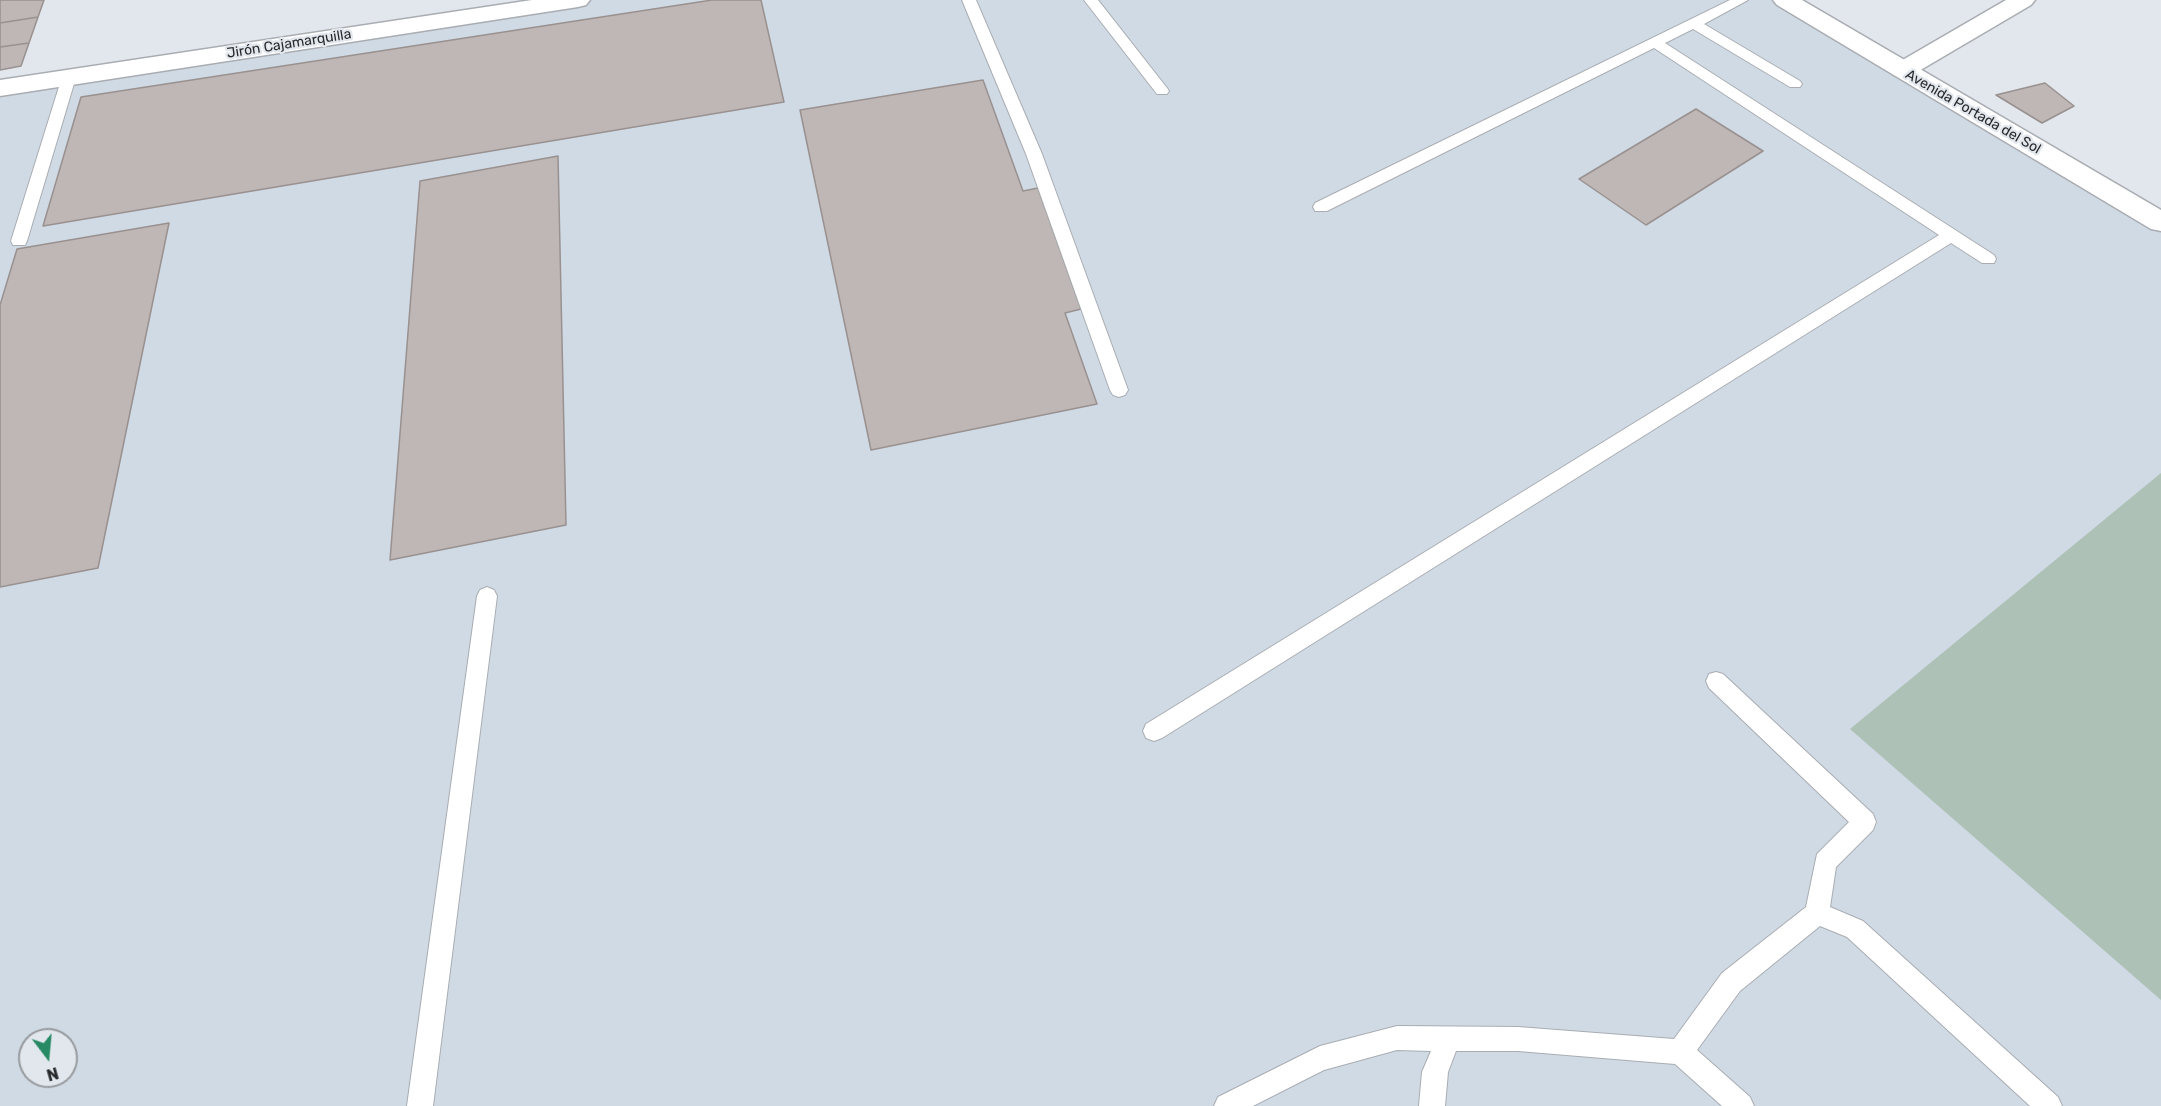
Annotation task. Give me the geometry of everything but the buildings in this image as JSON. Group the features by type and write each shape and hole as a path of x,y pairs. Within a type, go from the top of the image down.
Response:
{"street":[{"name":"Jirón Cajamarquilla","path":"0,88 578,0"},
{"name":"Avenida Portada del Sol","path":"1785,0 2161,222"},
{"path":"1903,70 2023,0"}],"lane":[{"path":"969,0 1034,154 1119,390"},
{"path":"1091,0 1162,91"},
{"path":"1321,207 1741,0"},
{"path":"1695,24 1795,84"},
{"path":"1656,43 1988,259"},
{"path":"19,241 69,77"},
{"path":"1154,731 1951,235"},
{"path":"420,1106 487,596"},
{"path":"1680,1052 1731,982 1817,913 1825,862 1865,822 1716,681"},
{"path":"1817,913 1855,928 2049,1106"},
{"path":"1227,1106 1320,1058 1397,1038 1518,1039 1680,1052 1741,1106"},
{"path":"1432,1106 1436,1072 1448,1039"}],"shaded area":[{"path":"567,0 1792,0 2161,219 2161,1106 0,1106 0,87"}],"green space":[{"path":"2161,473 2161,1000 1850,729"}]}
